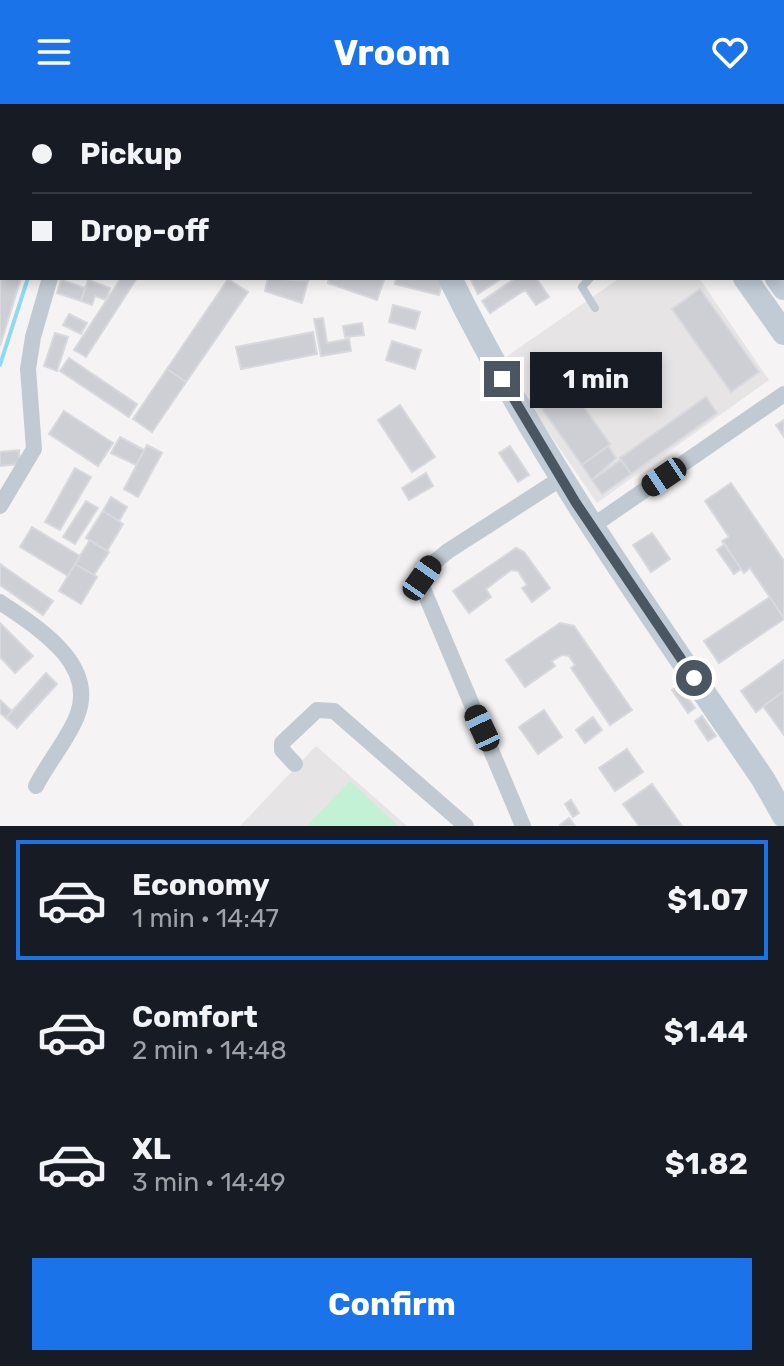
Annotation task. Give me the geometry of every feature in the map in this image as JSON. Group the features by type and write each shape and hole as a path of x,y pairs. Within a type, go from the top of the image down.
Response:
{"street":[{"path":"0,506 34,449 28,369 33,337 49,280"},
{"path":"451,280 487,354 560,479 763,779 784,816"},
{"path":"746,280 784,333"},
{"path":"591,527 784,394"},
{"path":"523,826 421,584 432,564 448,551 560,479"},
{"path":"0,602 34,625 63,651 79,679 78,713 36,786"},
{"path":"295,764 282,750 282,743 317,710 334,711 466,826"}],"lane":[{"path":"588,280 582,287 595,308"}],"shaded area":[{"path":"617,280 700,280 769,380 597,503 500,361"},
{"path":"316,746 407,826 240,826"}],"green space":[{"path":"350,781 398,826 307,826"}],"building":[{"path":"20,280 0,346 0,282"},
{"path":"61,280 85,288 81,301 57,293"},
{"path":"88,280 110,288 106,300 95,296 92,305 81,301"},
{"path":"120,280 136,280 86,357 74,350"},
{"path":"227,280 248,292 186,382 167,369"},
{"path":"268,280 308,281 302,303 265,291"},
{"path":"329,280 384,280 377,300 328,283"},
{"path":"396,280 443,280 439,295 395,284"},
{"path":"471,280 499,280 478,294"},
{"path":"513,280 537,280 549,297 536,305 525,290 490,313 482,301"},
{"path":"700,289 759,372 731,392 672,309"},
{"path":"393,305 420,312 415,329 389,322"},
{"path":"69,314 87,323 81,334 63,325"},
{"path":"323,318 327,343 349,339 351,351 321,356 314,319"},
{"path":"362,323 364,335 345,337 343,326"},
{"path":"313,332 317,354 241,369 236,347"},
{"path":"55,333 68,337 57,371 44,366"},
{"path":"392,341 421,350 415,369 386,360"},
{"path":"69,358 137,404 129,417 60,371"},
{"path":"167,369 186,382 152,432 133,419"},
{"path":"564,379 610,444 582,465 535,399"},
{"path":"706,397 717,413 631,474 620,458"},
{"path":"400,405 435,457 412,472 378,420"},
{"path":"64,411 113,443 98,466 49,434"},
{"path":"784,420 784,437 776,425"},
{"path":"120,437 144,450 136,465 111,453"},
{"path":"147,445 162,453 138,497 124,489"},
{"path":"510,446 529,475 518,482 499,453"},
{"path":"608,446 616,458 592,480 582,465"},
{"path":"19,450 20,464 0,466 0,452"},
{"path":"621,460 631,474 602,494 592,480"},
{"path":"75,468 91,477 60,530 45,522"},
{"path":"426,473 433,486 409,500 402,488"},
{"path":"731,483 784,561 784,618 750,568 744,573 722,541 729,537 705,501"},
{"path":"111,497 127,507 119,521 103,511"},
{"path":"86,501 98,508 75,544 63,537"},
{"path":"103,511 123,524 107,551 86,538"},
{"path":"32,527 80,556 68,576 20,547"},
{"path":"652,533 670,559 651,572 633,545"},
{"path":"90,540 109,552 94,575 75,564"},
{"path":"725,544 741,569 734,574 717,550"},
{"path":"516,548 524,552 550,588 532,602 522,588 527,585 518,571 511,570 486,589 491,597 469,613 453,591"},
{"path":"0,564 53,601 43,615 0,585"},
{"path":"75,564 97,577 81,604 59,591"},
{"path":"770,597 784,619 719,663 704,641"},
{"path":"0,623 33,656 15,673 0,657"},
{"path":"560,623 574,626 632,710 610,725 571,668 575,665 569,656 562,655 552,661 555,666 525,687 506,660"},
{"path":"784,660 784,691 756,712 741,691"},
{"path":"46,673 57,684 17,728 6,718"},
{"path":"679,685 695,708 688,713 672,690"},
{"path":"784,691 784,735 763,706"},
{"path":"0,700 12,711 6,718 0,713"},
{"path":"544,710 562,737 538,754 519,727"},
{"path":"702,716 716,736 708,741 695,721"},
{"path":"593,717 602,730 585,743 576,730"},
{"path":"627,749 643,772 615,791 599,768"},
{"path":"652,784 682,826 639,826 623,804"},
{"path":"571,800 579,813 573,817 565,804"},
{"path":"569,818 575,826 560,825"}],"waterway":[{"path":"0,365 27,280"}],"route":[{"path":"502,379 560,479 694,678"}]}
